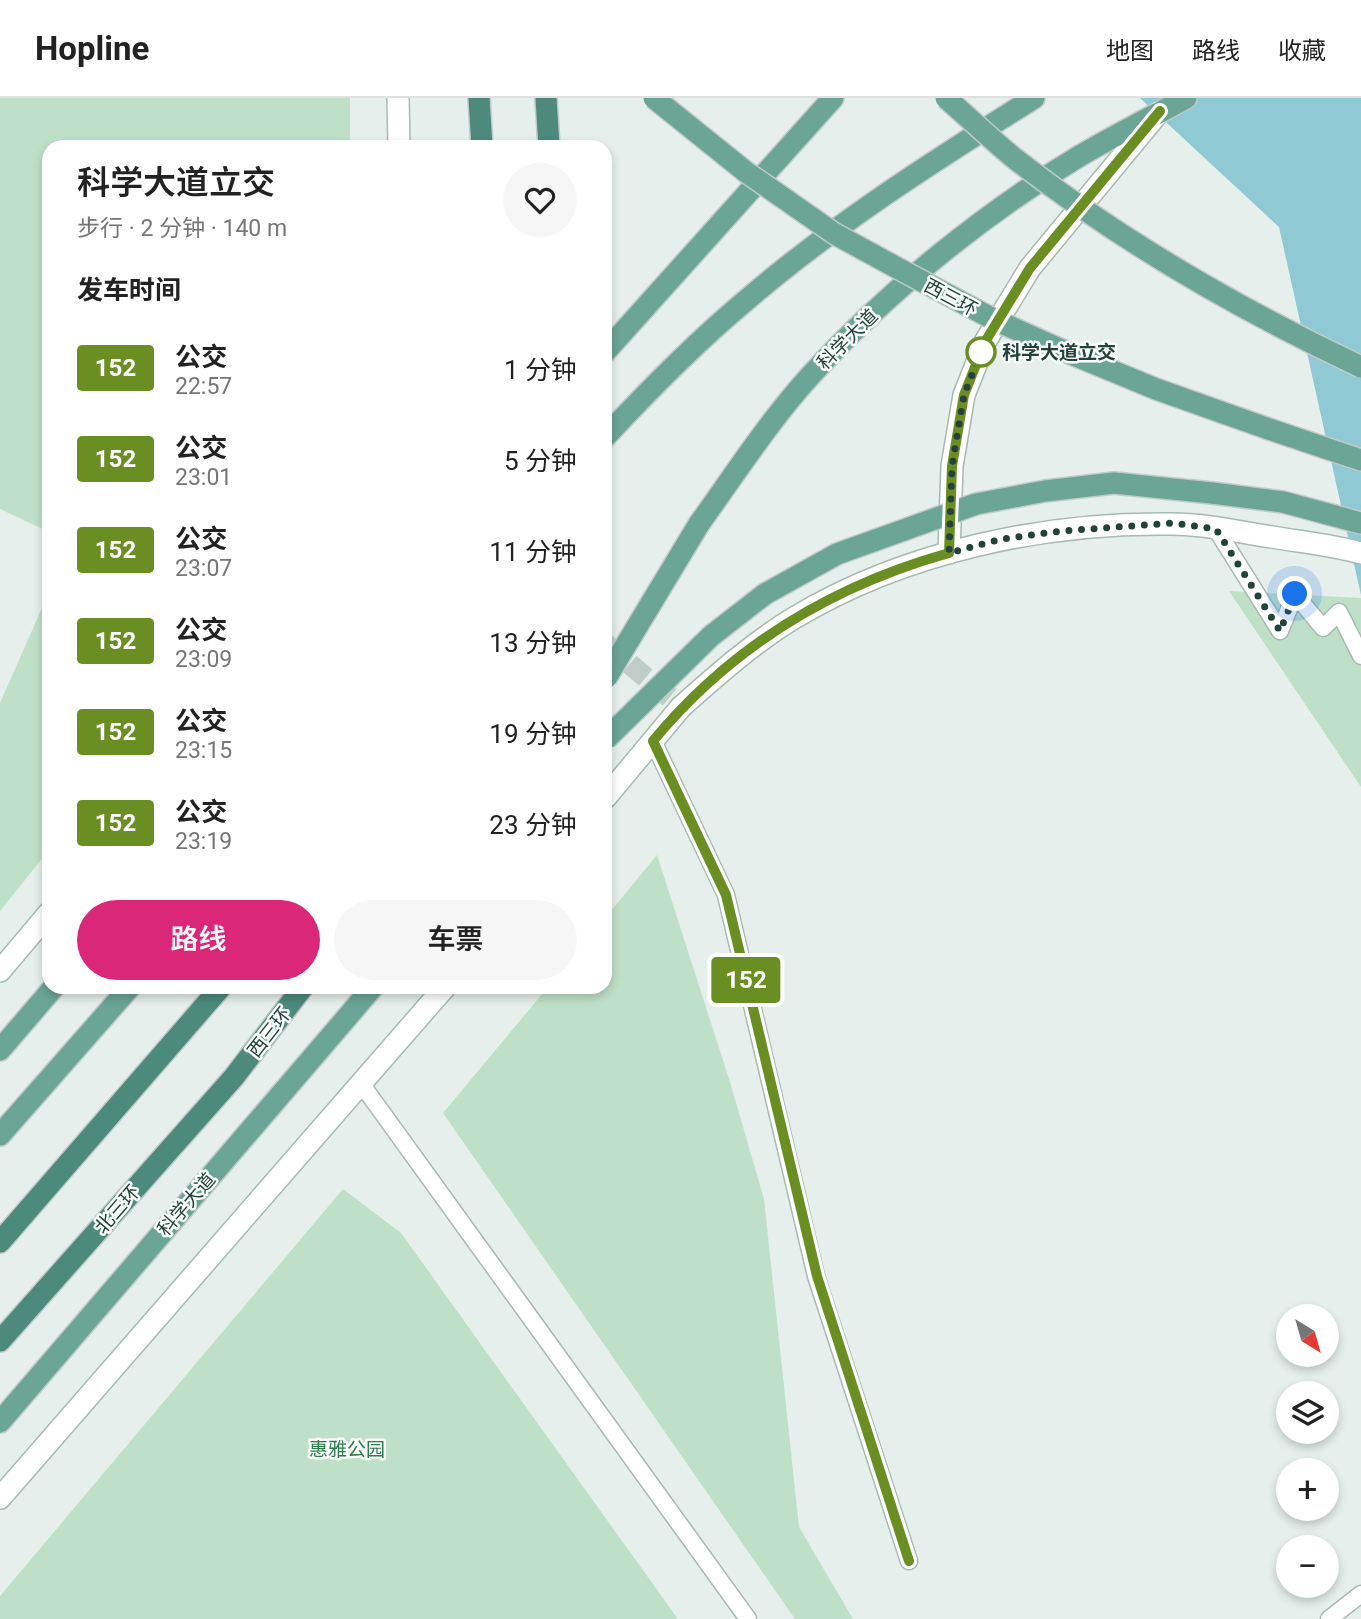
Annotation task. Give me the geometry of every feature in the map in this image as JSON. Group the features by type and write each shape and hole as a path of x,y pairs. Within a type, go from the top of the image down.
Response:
{"highway":[{"path":"479,98 482,140"},
{"path":"546,98 549,140"},
{"path":"0,1242 215,994"},
{"name":"西三环","path":"234,1077 298,994"},
{"name":"北三环","path":"0,1341 234,1077"}],"main road":[{"name":"西三环","path":"654,98 746,172 835,234 995,320 1156,389 1361,460"},
{"path":"612,344 833,98"},
{"path":"946,98 1014,158 1168,263 1259,315 1361,367"},
{"path":"612,430 673,366 743,303 804,254 920,169 1034,98"},
{"name":"科学大道","path":"612,668 699,524 762,435 811,375 877,309 968,233 1077,157 1175,104"},
{"path":"612,733 711,636 765,594 837,554 976,504 1045,491 1114,484 1283,502 1353,521"},
{"path":"0,1050 48,994"},
{"path":"0,1135 124,994"},
{"name":"科学大道","path":"0,1422 367,994"}],"street":[{"path":"398,98 399,140"},
{"path":"949,553 952,466 964,395 985,342 1030,268 1175,104"},
{"path":"612,790 681,707 727,666 793,619 845,591 889,572 1002,539 1073,530 1173,523 1360,552"},
{"path":"0,971 42,921"},
{"path":"0,1498 439,994"}],"lane":[{"path":"1216,529 1280,631 1295,594 1323,628 1339,612 1361,656"},
{"path":"653,741 726,895 817,1276 909,1561"},
{"path":"360,1082 748,1619"},
{"path":"1329,1619 1361,1594"}],"green space":[{"path":"0,98 350,98 350,140 42,140 42,529 0,509"},
{"path":"1229,591 1361,598 1361,787"},
{"path":"42,608 42,859 0,911 0,703"},
{"path":"657,855 730,1082 764,1199 799,1527 853,1619 795,1619 443,1113 542,994 612,994 612,910"},
{"name":"惠雅公园","path":"343,1189 401,1233 678,1619 0,1619 0,1596"}],"water":[{"path":"1140,98 1361,98 1361,595 1279,227"}],"tunnel":[{"path":"612,649 681,707"}],"bus line":[{"name":"152","path":"909,1561 817,1276 726,895 653,741 681,707 727,666 793,619 881,575 949,553 952,466 964,395 985,342 1030,268 1160,111"}],"place":[{"name":"科学大道立交","path":"981,352"}],"route":[{"path":"981,352 964,395 952,466 949,553 1002,539 1061,531 1173,523 1216,529 1280,631 1295,594"}]}
